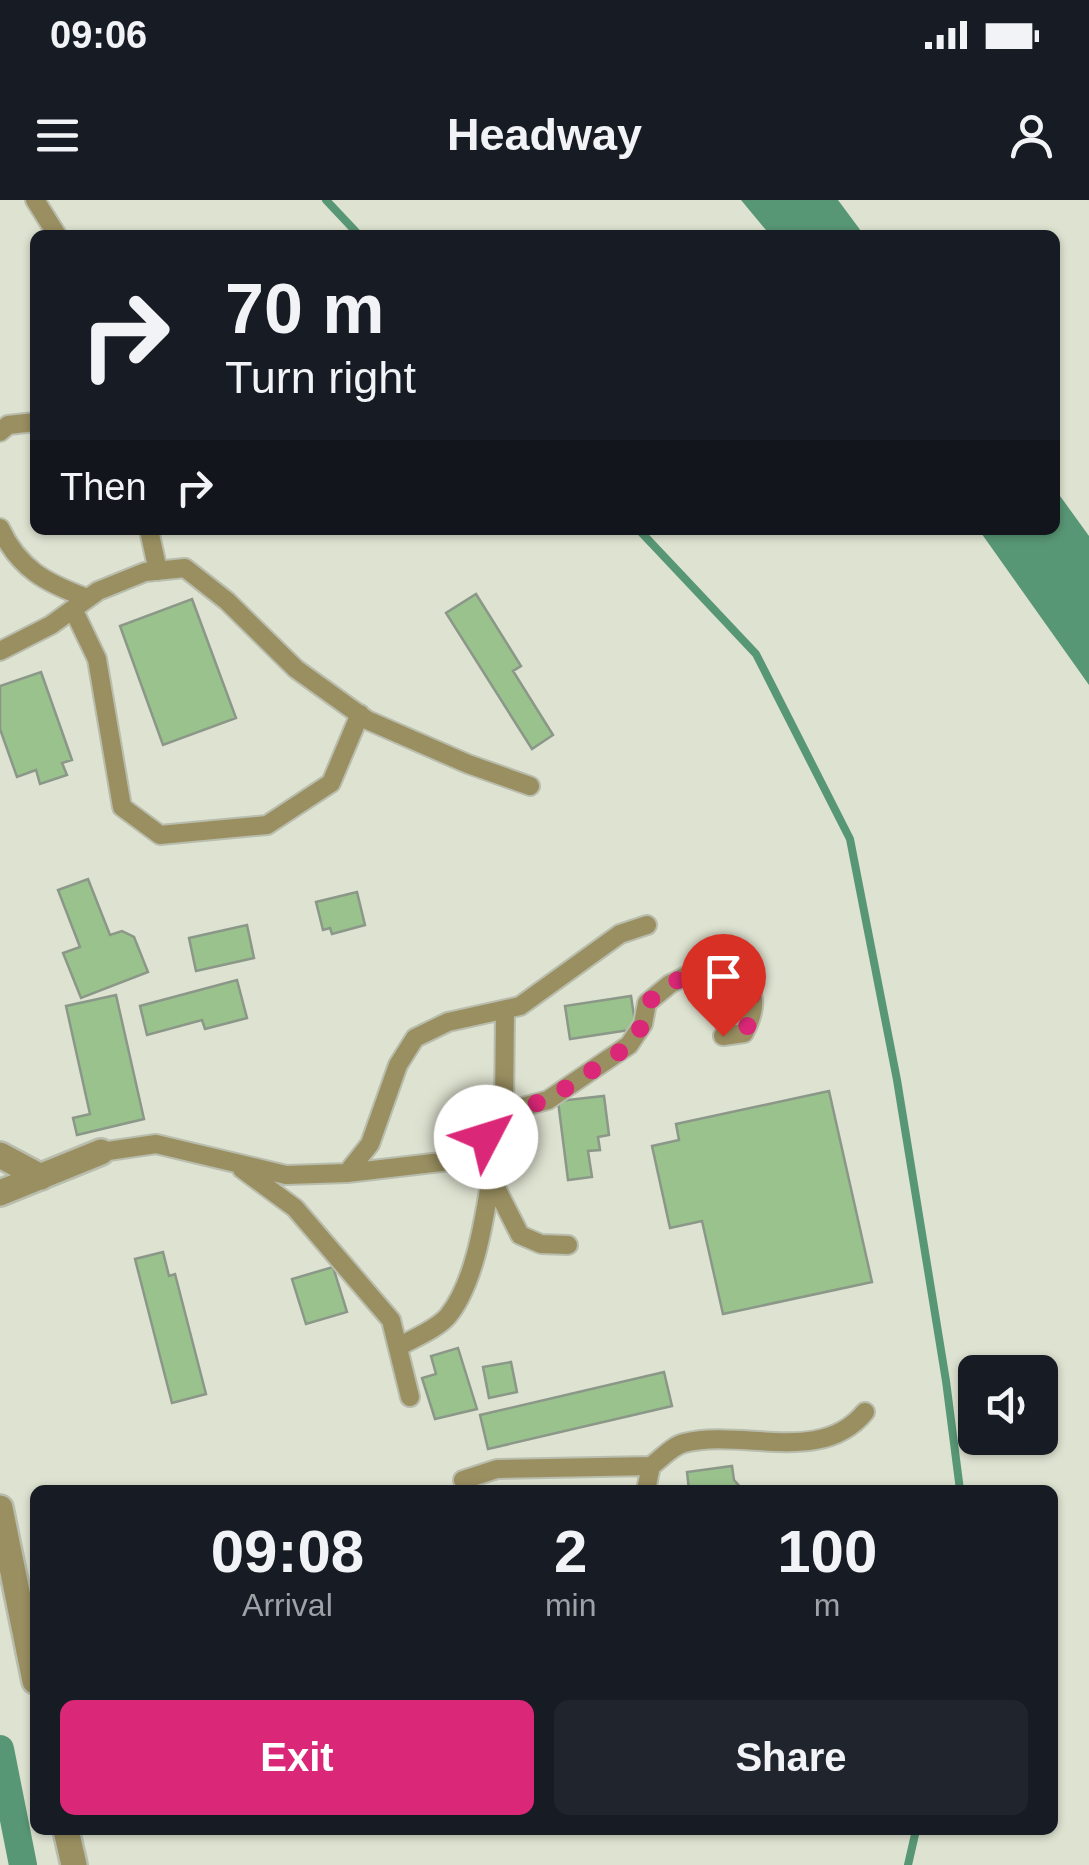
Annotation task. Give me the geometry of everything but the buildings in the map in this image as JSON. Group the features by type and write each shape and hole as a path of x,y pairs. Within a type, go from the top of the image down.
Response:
{"street":[{"path":"0,1193 101,1152"},
{"path":"0,1154 41,1176"},
{"path":"0,1508 30,1656"},
{"path":"67,1835 74,1865"}],"lane":[{"path":"35,200 54,230"},
{"path":"0,432 8,425 30,423"},
{"path":"0,528 9,547 43,581 80,604 97,659 122,806 160,835 267,826 332,783 360,714"},
{"path":"150,535 158,570"},
{"path":"0,651 30,638 98,590 158,570 185,568 227,600 296,668 360,714 468,764 530,786"},
{"path":"347,1173 370,1144 398,1065 415,1038 448,1022 520,1006 620,934 647,925"},
{"path":"504,1112 548,1100 630,1045 643,1024 647,1003 670,984 714,962 737,966 754,995 754,1015 744,1033 723,1036"},
{"path":"472,1164 504,1112 505,1010"},
{"path":"101,1152 156,1144 286,1175 347,1173 450,1161 472,1164 491,1178 520,1236 540,1244 568,1245"},
{"path":"237,1166 295,1208 391,1320 410,1397"},
{"path":"400,1346 446,1318 463,1289 482,1230 491,1178"},
{"path":"463,1480 497,1469 651,1466 681,1444 822,1439 852,1428 865,1412"},
{"path":"647,1485 651,1466"}],"shaded area":[{"path":"741,200 838,200 860,230 766,230"},
{"path":"1060,496 1089,536 1089,685 983,535 1060,535"}],"waterway":[{"path":"326,200 354,230"},
{"path":"644,535 756,654 850,839 897,1080 959,1485"},
{"path":"0,1749 23,1865"},
{"path":"908,1865 915,1835"}],"route":[{"path":"486,1137 504,1112 548,1100 630,1045 643,1024 647,1003 670,984 714,962 737,966 754,995 754,1015 744,1033 723,1036"}]}
